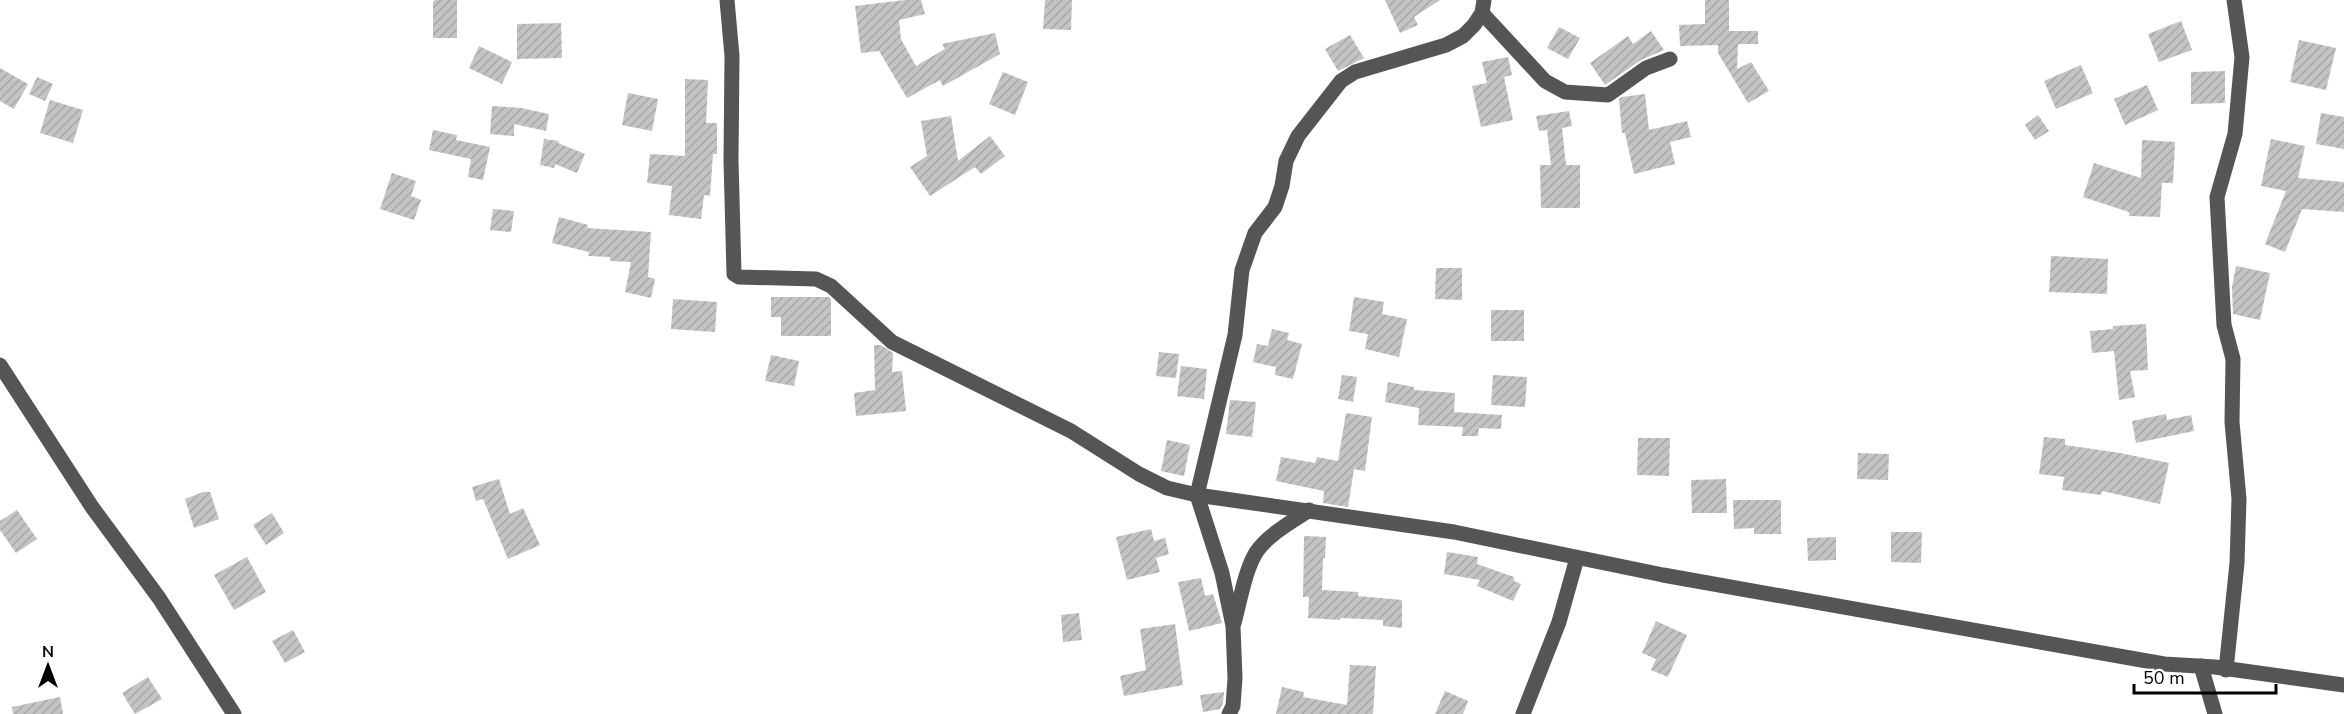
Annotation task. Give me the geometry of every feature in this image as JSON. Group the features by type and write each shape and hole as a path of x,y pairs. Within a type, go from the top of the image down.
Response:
{"street":[{"path":"727,0 732,56 731,171 734,274 739,277 816,279 831,286 892,342 1071,431 1139,474 1167,488 1197,495 1454,532 1663,575 2164,664 2201,666 2344,685"},
{"path":"2226,670 2237,563 2240,499 2232,422 2232,359 2224,325 2217,196 2235,134 2242,57 2234,0"},
{"path":"1229,714 1233,706 1235,678 1233,626 1222,573 1197,495 1235,335 1242,270 1255,233 1275,207 1282,186 1286,161 1298,136 1341,81 1355,72 1446,45 1463,36 1474,25 1483,6 1545,81 1565,92 1608,95 1646,68 1670,59"},
{"path":"0,365 92,507 159,598 234,714"},
{"path":"1233,626 1251,561 1258,550 1266,541 1309,510"},
{"path":"1523,714 1559,622 1577,558"},
{"path":"2201,666 2215,714"}],"building":[{"path":"435,0 457,0 457,38 433,38 433,2"},
{"path":"921,0 925,14 899,20 901,39 916,66 945,49 942,44 995,33 1000,54 943,86 940,80 907,98 879,51 861,53 855,6"},
{"path":"1045,0 1072,0 1071,30 1043,29"},
{"path":"1385,0 1440,0 1414,17 1418,25 1400,33"},
{"path":"1705,0 1729,0 1729,31 1758,31 1758,44 1738,44 1737,69 1751,62 1769,91 1748,103 1718,53 1718,45 1680,46 1679,25 1705,24"},
{"path":"2181,21 2192,50 2159,62 2148,34"},
{"path":"561,23 562,58 517,59 517,24"},
{"path":"1559,27 1580,38 1568,59 1547,48"},
{"path":"1651,31 1664,50 1641,60 1605,85 1590,63 1628,36 1633,44"},
{"path":"1350,35 1364,58 1338,71 1325,49"},
{"path":"2299,40 2336,48 2326,90 2290,82"},
{"path":"479,46 512,62 502,84 469,68"},
{"path":"1508,57 1512,75 1504,77 1513,120 1481,127 1472,86 1487,83 1482,62"},
{"path":"2081,65 2093,93 2056,109 2044,81"},
{"path":"0,68 28,84 14,109 0,101"},
{"path":"2225,71 2225,103 2191,104 2191,72"},
{"path":"1003,72 1028,82 1015,115 989,104"},
{"path":"37,77 53,84 45,101 29,94"},
{"path":"685,79 708,80 706,123 717,123 717,154 713,154 710,196 704,195 701,219 669,215 672,186 647,183 650,154 685,156"},
{"path":"2147,85 2158,110 2125,125 2114,99"},
{"path":"628,93 658,99 652,131 622,125"},
{"path":"1645,94 1649,130 1687,121 1691,137 1670,142 1675,164 1634,174 1625,133 1622,133 1619,99"},
{"path":"50,100 83,110 73,143 40,133"},
{"path":"492,106 521,108 549,114 546,131 514,124 514,136 490,134"},
{"path":"1569,111 1572,126 1562,128 1566,165 1580,165 1580,208 1541,208 1540,165 1551,165 1547,130 1539,131 1536,116"},
{"path":"2321,113 2344,117 2344,149 2316,144"},
{"path":"2038,115 2049,131 2035,140 2025,125"},
{"path":"951,116 958,161 990,136 1005,156 981,174 975,167 930,196 910,167 927,156 921,121"},
{"path":"433,130 457,135 456,140 490,147 483,180 468,177 471,159 429,150"},
{"path":"544,139 559,141 558,143 585,154 577,173 555,164 554,168 540,165"},
{"path":"2271,139 2305,146 2298,178 2344,182 2344,212 2302,209 2285,252 2265,244 2286,191 2261,186"},
{"path":"2142,140 2175,142 2173,183 2162,183 2160,217 2129,216 2129,212 2083,197 2094,163 2141,178"},
{"path":"392,173 416,181 411,196 421,200 414,220 380,209"},
{"path":"493,209 514,211 511,232 490,230"},
{"path":"559,217 588,225 587,228 651,232 648,277 655,279 651,298 625,292 631,262 610,261 610,257 588,256 589,252 552,243"},
{"path":"2051,256 2108,259 2107,294 2049,292"},
{"path":"2236,266 2270,273 2260,320 2233,314 2232,287"},
{"path":"1436,268 1462,268 1462,300 1435,299"},
{"path":"771,297 829,297 831,299 831,336 781,336 781,317 771,317"},
{"path":"1354,297 1384,302 1382,314 1407,319 1399,357 1365,349 1368,334 1349,331"},
{"path":"673,299 717,302 715,332 671,329"},
{"path":"1491,310 1524,310 1524,341 1491,341"},
{"path":"2146,324 2148,370 2130,371 2135,397 2119,400 2114,351 2092,353 2090,331 2113,329 2113,326"},
{"path":"1272,329 1289,333 1287,340 1302,344 1293,379 1275,375 1276,367 1253,362 1257,344 1268,346"},
{"path":"874,345 881,345 893,353 892,372 902,371 906,411 856,416 854,393 875,390"},
{"path":"1159,352 1179,354 1176,378 1156,376"},
{"path":"771,355 799,361 794,386 765,381"},
{"path":"1181,366 1207,369 1204,399 1177,396"},
{"path":"1342,375 1357,377 1353,402 1338,399"},
{"path":"1493,375 1527,377 1525,407 1491,405"},
{"path":"1388,382 1414,387 1414,390 1455,393 1454,412 1502,415 1501,429 1479,428 1478,436 1462,436 1463,427 1418,425 1419,408 1385,402"},
{"path":"1230,400 1256,402 1252,437 1226,434"},
{"path":"1346,413 1372,417 1365,471 1354,469 1348,507 1323,503 1324,491 1276,481 1281,457 1315,463 1317,457 1338,461"},
{"path":"2166,414 2167,420 2191,415 2194,431 2136,443 2132,421"},
{"path":"2044,437 2065,439 2065,445 2169,463 2160,504 2102,491 2101,495 2062,490 2064,477 2039,474"},
{"path":"1638,438 1670,438 1669,476 1637,475"},
{"path":"1167,440 1190,445 1184,476 1161,471"},
{"path":"1858,453 1889,454 1888,480 1857,479"},
{"path":"499,479 510,514 523,508 540,545 508,559 483,499 476,501 472,487"},
{"path":"1726,479 1727,513 1692,513 1691,480"},
{"path":"203,492 210,492 219,519 194,528 185,499"},
{"path":"1733,500 1781,500 1781,534 1754,534 1754,528 1734,529"},
{"path":"17,510 37,539 16,553 0,530 0,521"},
{"path":"272,513 284,533 266,545 253,525"},
{"path":"1151,529 1154,541 1165,538 1169,554 1156,558 1160,572 1127,580 1116,537"},
{"path":"1891,532 1922,532 1921,563 1891,562"},
{"path":"1304,536 1326,537 1322,590 1358,592 1358,596 1402,600 1402,628 1383,626 1383,620 1308,618 1309,597 1303,597"},
{"path":"1836,537 1836,560 1808,561 1807,538"},
{"path":"1447,552 1478,557 1477,564 1514,577 1514,581 1521,584 1513,601 1477,586 1480,580 1444,574"},
{"path":"247,557 266,592 234,610 214,575"},
{"path":"1201,578 1205,596 1213,594 1222,623 1189,631 1178,582"},
{"path":"1079,613 1082,640 1063,642 1061,615"},
{"path":"1656,621 1687,635 1668,677 1651,670 1656,659 1642,653"},
{"path":"1175,624 1183,685 1124,696 1120,676 1146,670 1140,629"},
{"path":"293,630 305,652 285,663 272,641"},
{"path":"1350,665 1376,666 1373,714 1276,714 1282,687 1304,692 1303,697 1347,705"},
{"path":"148,677 162,699 135,714 122,693"},
{"path":"1445,691 1468,701 1463,714 1435,714"},
{"path":"1224,692 1220,709 1203,712 1200,695"},
{"path":"60,697 63,714 13,714 12,707"}]}
